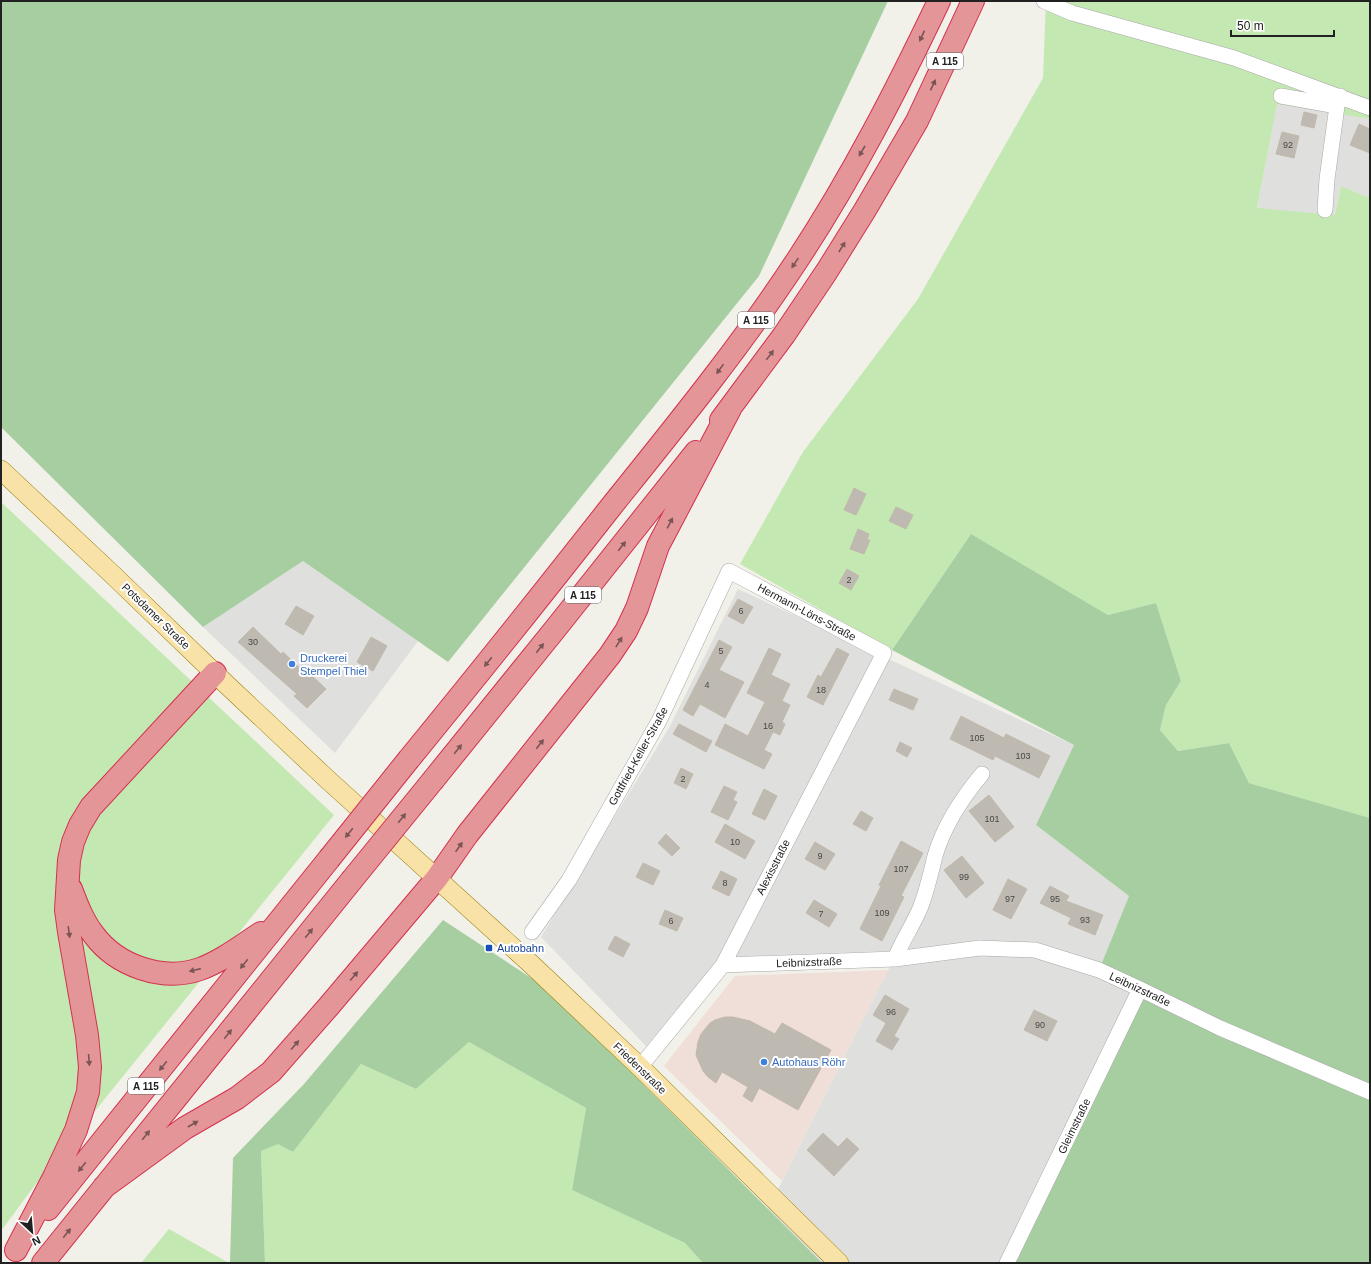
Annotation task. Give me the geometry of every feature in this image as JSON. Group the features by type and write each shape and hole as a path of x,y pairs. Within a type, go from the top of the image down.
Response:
{"highway":[{"name":"A 115","path":"10,1256 713,379 799,258 848,175 910,62 938,1"},
{"name":"A 115","path":"43,1263 556,628 730,409 784,335 827,271 865,210 917,121 973,1"},
{"path":"104,1187 185,1128 237,1098 271,1072 437,878 467,836 610,656 622,637 637,608 658,546 730,409"},
{"path":"10,1256 54,1177 76,1130 88,1092 90,1067 87,1035 68,932 66,910 67,879 73,842 80,825 91,808 215,673"},
{"path":"67,879 84,920 106,949 119,958 149,971 165,973 199,969 216,962 277,923"}],"main road":[{"name":"Potsdamer Straße","path":"1,470 311,763"},
{"name":"Friedenstraße","path":"311,763 500,934 640,1067 839,1263"}],"street":[{"path":"1044,1 1072,13 1234,58 1339,101"},
{"path":"1281,96 1339,101 1370,108"},
{"path":"1325,210 1327,179 1339,101"},
{"name":"Hermann-Löns-Straße","path":"729,572 884,653"},
{"name":"Gottfried-Keller-Straße","path":"532,932 569,880 659,721 729,572"},
{"name":"Alexisstraße","path":"640,1067 723,965 884,653"},
{"path":"895,958 900,945 920,907 929,883 935,856 941,839 953,814 967,791 982,774"},
{"name":"Leibnizstraße","path":"723,965 895,958 980,948 1035,950 1099,970 1220,1028 1370,1092"},
{"name":"Gleimstraße","path":"1007,1263 1140,989"}],"shaded area":[{"path":"1277,103 1370,119 1370,198 1341,186 1335,215 1257,209"},
{"path":"303,561 418,641 335,753 203,627"},
{"path":"738,589 1074,745 1036,825 1129,896 1099,970 1140,989 1007,1263 821,1263 768,1209 888,970 895,959 973,948 720,957 646,1046 541,937 669,728"},
{"path":"888,970 782,1181 664,1066 735,976"}],"green space":[{"path":"1,1 888,1 759,276 448,662 303,561 203,627 1,427"},
{"path":"1046,1 1370,1 1370,119 1277,104 1257,208 1335,215 1341,186 1370,198 1370,818 1249,783 1229,743 1178,751 1160,730 1166,705 1181,681 1156,603 1108,615 971,534 892,650 740,564 803,452 918,299 1043,78"},
{"path":"1,502 334,815 32,1189 1,1231"},
{"path":"971,534 1108,615 1156,603 1181,681 1166,705 1160,730 1178,751 1229,743 1249,783 1370,818 1370,1263 1007,1263 1140,989 1099,970 1129,896 1036,825 1074,745 892,650"},
{"path":"443,920 548,989 822,1263 703,1263 685,1243 572,1190 586,1108 469,1042 416,1089 361,1064 293,1152 278,1144 261,1151 265,1263 230,1263 233,1158 304,1084"},
{"path":"469,1042 586,1108 572,1190 685,1243 703,1263 265,1263 261,1151 278,1143 293,1152 361,1064 416,1089"},
{"path":"169,1229 229,1263 141,1263"}],"building":[{"path":"1304,112 1317,115 1314,128 1301,125"},
{"path":"1359,124 1370,129 1370,153 1350,145"},
{"path":"1282,132 1299,136 1294,158 1276,154"},
{"path":"854,488 866,494 856,515 844,510"},
{"path":"896,507 913,515 906,529 889,521"},
{"path":"858,529 869,534 867,540 870,540 864,554 850,549"},
{"path":"847,569 859,576 851,590 839,583"},
{"path":"738,599 753,607 743,624 728,616"},
{"path":"296,606 314,616 303,635 285,624"},
{"path":"253,627 281,654 283,652 302,670 304,668 326,689 307,708 294,696 297,694 238,642"},
{"path":"371,637 387,646 373,671 357,662"},
{"path":"719,640 732,647 719,670 744,682 725,718 700,704 693,716 683,710"},
{"path":"769,648 781,654 771,675 790,684 782,701 790,705 782,722 785,724 780,735 773,732 764,750 772,754 764,769 715,745 725,724 748,736 765,702 747,693"},
{"path":"837,648 849,654 823,705 807,697 818,675 821,677"},
{"path":"894,689 918,699 913,710 889,700"},
{"path":"961,716 1004,738 1006,734 1050,756 1039,778 995,756 993,760 950,739"},
{"path":"679,724 712,741 706,752 673,734"},
{"path":"900,742 912,748 907,757 896,751"},
{"path":"681,768 693,774 686,789 674,783"},
{"path":"724,786 737,792 733,800 737,802 728,820 711,812"},
{"path":"764,789 777,796 765,820 752,814"},
{"path":"989,795 1014,827 995,842 969,811"},
{"path":"861,811 873,818 866,831 853,824"},
{"path":"725,824 755,841 745,859 715,842"},
{"path":"666,834 680,848 672,856 658,843"},
{"path":"901,841 923,853 901,896 904,897 882,941 860,929 881,886 879,885"},
{"path":"815,842 835,854 825,870 805,859"},
{"path":"962,856 984,883 966,898 944,870"},
{"path":"643,863 660,871 653,885 636,877"},
{"path":"721,871 737,879 729,896 712,888"},
{"path":"1008,879 1027,889 1011,919 993,910"},
{"path":"1050,886 1069,896 1066,901 1103,915 1095,935 1068,924 1071,918 1040,903"},
{"path":"814,900 837,914 829,927 806,913"},
{"path":"665,910 683,918 677,931 659,924"},
{"path":"615,936 630,944 623,957 608,949"},
{"path":"885,995 909,1009 894,1036 899,1039 892,1050 876,1041 886,1023 873,1015"},
{"path":"1034,1010 1057,1021 1047,1041 1024,1030"},
{"path":"725,1017 733,1017 750,1021 775,1034 782,1023 831,1050 798,1110 759,1088 752,1102 743,1096 748,1087 722,1072 716,1083 703,1071 696,1055 701,1034 710,1023"},
{"path":"823,1133 838,1147 847,1138 859,1149 834,1176 807,1150"}],"place":[{"name":"Druckerei Stempel Thiel","path":"292,664"},
{"name":"Autobahn","path":"489,948"},
{"name":"Autohaus Röhr","path":"764,1062"}]}
